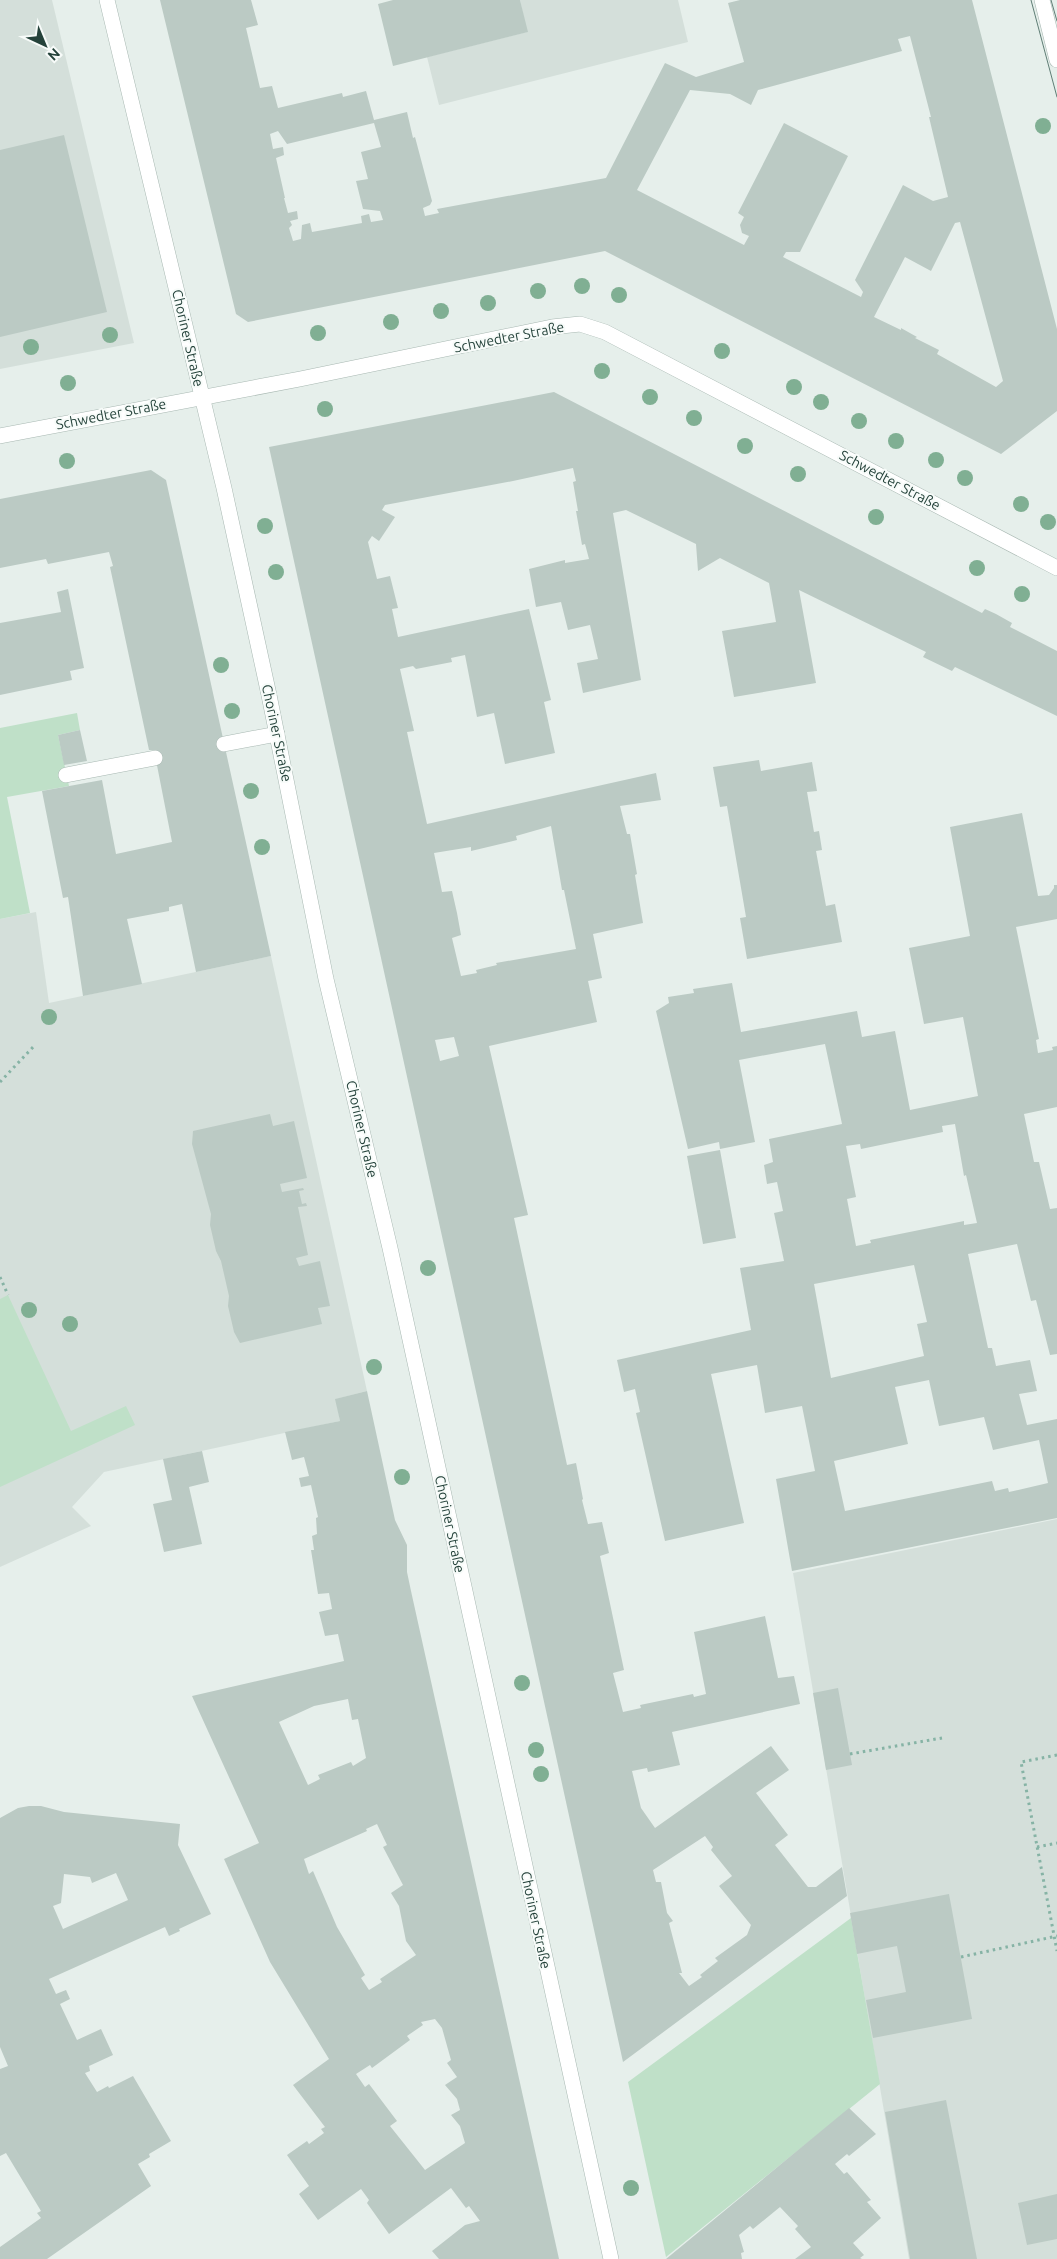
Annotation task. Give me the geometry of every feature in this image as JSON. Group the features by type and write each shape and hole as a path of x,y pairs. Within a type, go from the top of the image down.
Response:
{"street":[{"name":"Choriner Straße","path":"107,0 226,498 277,734 326,979 390,1248 611,2259"},
{"path":"1042,0 1057,60"},
{"name":"Schwedter Straße","path":"0,436 552,327 580,324 605,332 1057,568"},
{"path":"224,744 277,734"},
{"path":"66,775 155,758"}],"path":[{"path":"0,1082 35,1045"},
{"path":"0,1277 8,1295"},
{"path":"850,1754 942,1738"},
{"path":"1057,1755 1021,1762 1056,1937 1057,1951"},
{"path":"1037,1847 1057,1842"},
{"path":"961,1957 1056,1937"}],"shaded area":[{"path":"0,0 52,0 134,343 0,369"},
{"path":"520,0 678,0 688,42 439,105 427,57 527,32"},
{"path":"36,912 49,1003 271,956 367,1391 336,1399 340,1421 104,1472 72,1507 91,1526 0,1567 0,919"},
{"path":"1057,1519 1057,2259 909,2259 793,1573"}],"green space":[{"path":"77,713 80,730 58,735 69,786 7,797 30,913 0,919 0,728"},
{"path":"8,1295 71,1431 126,1406 135,1425 0,1487 0,1299"},
{"path":"851,1918 880,2084 666,2257 628,2082"}],"building":[{"path":"160,0 251,0 258,25 246,28 260,88 272,86 278,108 342,93 343,97 366,91 374,120 407,112 432,201 430,205 423,208 425,216 439,213 437,209 606,178 665,63 696,77 744,62 728,3 740,0 972,0 1057,329 1057,411 1001,454 605,251 248,322 236,314","holes":["910,36 931,117 929,117 948,197 933,201 903,185 855,280 863,292 861,297 783,257 786,252 800,252 848,156 784,123 738,213 744,217 740,225 742,233 749,236 744,245 637,190 690,90 730,94 751,105 758,90 902,51 898,39","374,123 381,147 361,152 368,179 356,181 363,209 380,211 383,220 371,222 369,214 361,216 362,223 312,232 310,223 302,225 301,239 293,241 289,228 292,225 290,221 298,219 297,211 288,213 276,158 284,155 283,147 273,149 270,134 278,131 287,144","960,222 1003,381 996,387 937,354 939,350 915,338 917,337 874,317 905,257 931,271 955,223"]},
{"path":"393,0 520,0 528,32 393,66 378,4"},
{"path":"64,135 107,312 0,337 0,150"},
{"path":"554,392 982,613 985,609 996,614 1012,623 1010,627 1057,651 1057,716 955,667 952,671 923,657 926,652 799,590 816,683 734,697 722,631 776,622 769,583 720,558 698,571 696,544 626,510 613,513 641,680 583,693 577,663 598,659 590,625 568,630 561,602 536,607 529,569 565,560 565,563 589,559 585,544 582,545 576,511 578,511 573,482 576,481 573,468 385,505 382,510 395,517 379,541 372,536 368,542 377,579 390,576 398,608 392,609 398,637 529,609 551,700 544,702 555,753 505,764 494,713 477,717 465,655 451,658 452,662 416,669 413,666 400,669 414,731 407,732 427,824 656,773 661,800 620,806 627,834 630,834 643,923 593,934 602,978 588,981 597,1022 489,1046 528,1215 514,1218 567,1465 576,1463 588,1524 602,1522 609,1553 600,1556 624,1670 613,1673 623,1712 641,1708 640,1705 693,1694 694,1697 706,1694 694,1632 765,1616 778,1678 794,1676 800,1704 672,1732 680,1765 648,1772 647,1768 632,1771 641,1808 655,1828 771,1746 789,1770 756,1793 788,1835 775,1845 808,1887 816,1887 842,1867 847,1896 623,2062 269,447","holes":["551,826 562,890 564,890 576,949 496,963 497,965 476,970 477,973 461,976 452,938 461,935 457,913 452,891 442,892 434,853 471,847 471,851 517,840 516,836","454,1037 459,1056 440,1061 435,1040","705,1836 713,1847 711,1850 732,1876 719,1886 751,1925 747,1935 715,1958 718,1961 700,1975 702,1977 689,1986 679,1973 682,1973 669,1923 673,1921 667,1913 661,1882 656,1882 653,1870"]},
{"path":"151,470 166,480 271,956 196,972 182,904 169,907 169,911 127,919 142,984 83,996 68,897 63,898 42,791 102,780 116,854 172,842 154,750 149,750 110,567 113,566 109,552 48,564 46,559 0,568 0,499"},
{"path":"68,589 84,668 70,671 72,680 0,695 0,623 61,612 57,592"},
{"path":"80,730 87,761 64,765 58,735"},
{"path":"759,760 761,771 812,762 817,791 807,792 814,832 819,831 822,850 816,851 826,906 835,904 842,942 747,959 740,918 746,917 727,806 720,807 713,767"},
{"path":"1022,813 1038,896 1049,895 1054,885 1057,885 1057,919 1016,927 1039,1039 1036,1040 1038,1053 1053,1050 1052,1047 1057,1046 1057,1107 1024,1114 1034,1162 1039,1162 1050,1209 1057,1208 1057,1354 1050,1355 1036,1300 1031,1301 1017,1244 968,1254 988,1348 992,1348 996,1366 1030,1360 1037,1391 1019,1394 1027,1425 1057,1419 1057,1518 792,1571 776,1479 815,1471 802,1406 765,1413 757,1365 711,1374 744,1523 665,1541 636,1413 640,1412 635,1389 624,1392 617,1360 751,1330 740,1268 784,1261 774,1213 783,1211 777,1182 767,1184 764,1165 773,1162 769,1139 842,1124 825,1044 739,1060 755,1142 720,1149 719,1142 688,1149 656,1011 669,1003 668,997 694,993 693,989 732,983 741,1032 857,1011 862,1037 895,1031 910,1110 978,1096 963,1017 924,1024 909,948 970,936 950,827","holes":["955,1124 964,1176 966,1175 977,1223 964,1225 964,1221 870,1240 871,1243 856,1246 847,1199 856,1197 846,1146 860,1144 861,1149 943,1132 942,1126","914,1265 927,1322 917,1324 924,1356 831,1378 814,1284","929,1380 939,1426 984,1417 993,1450 1039,1440 1048,1483 1009,1492 1008,1488 995,1491 992,1481 845,1511 834,1461 908,1444 895,1387"]},
{"path":"270,1114 273,1126 294,1121 307,1178 280,1184 282,1192 303,1188 304,1190 299,1191 302,1204 306,1203 307,1206 298,1207 308,1255 296,1258 299,1266 320,1261 330,1306 318,1308 322,1324 240,1343 234,1332 228,1306 229,1296 210,1225 211,1214 192,1144 193,1131"},
{"path":"720,1150 736,1238 703,1244 687,1156"},
{"path":"367,1391 395,1520 407,1545 407,1572 411,1591 559,2259 439,2259 432,2251 465,2225 480,2221 469,2206 466,2208 451,2188 389,2234 367,2203 369,2200 361,2189 318,2220 299,2194 309,2186 287,2155 307,2141 309,2144 324,2133 321,2129 325,2127 293,2085 329,2059 270,1962 224,1859 259,1843 192,1696 344,1661 338,1634 325,1636 319,1612 332,1609 329,1593 318,1594 311,1550 314,1550 312,1536 317,1534 316,1518 318,1517 311,1485 301,1487 299,1478 309,1476 304,1457 292,1460 285,1432 340,1421 335,1399","holes":["348,1699 352,1720 358,1719 366,1758 353,1766 351,1762 318,1775 320,1779 308,1785 279,1722 314,1706","377,1824 387,1845 383,1847 403,1885 391,1893 399,1906 406,1941 416,1955 380,1979 382,1982 369,1990 361,1978 365,1975 337,1927 313,1871 309,1874 304,1859 367,1831 366,1829","435,2019 442,2028 451,2060 447,2063 457,2077 445,2085 457,2099 460,2110 451,2115 460,2126 465,2143 425,2170 390,2126 397,2121 369,2084 365,2087 356,2074 370,2065 372,2068 410,2040 407,2036 423,2025 421,2022"]},
{"path":"202,1451 209,1482 189,1487 202,1544 164,1552 153,1504 172,1500 163,1459"},
{"path":"838,1688 852,1765 826,1770 813,1693"},
{"path":"41,1806 64,1812 180,1824 178,1845 211,1914 179,1929 180,1931 169,1936 165,1927 49,1979 56,1994 66,1990 70,1999 60,2004 77,2040 101,2029 113,2055 89,2066 90,2071 85,2073 97,2092 133,2076 171,2141 149,2154 150,2157 138,2164 151,2186 47,2259 0,2259 0,2247 41,2218 37,2213 41,2211 6,2153 0,2156 0,2069 8,2066 0,2047 0,1818 18,1808","holes":["116,1873 128,1900 63,1929 53,1906 61,1903 64,1874 90,1877 92,1883"]},
{"path":"949,1894 972,2019 873,2038 866,2000 906,1992 897,1946 857,1954 850,1913"},
{"path":"946,2100 977,2259 910,2259 885,2112"},
{"path":"849,2108 876,2134 849,2156 847,2154 835,2164 844,2174 847,2172 871,2200 867,2202 881,2218 853,2243 864,2255 860,2258 862,2259 795,2259 811,2247 795,2229 798,2226 780,2207 753,2229 750,2226 739,2235 744,2252 741,2253 742,2259 666,2259"},
{"path":"1057,2194 1057,2239 1027,2245 1018,2203"}],"tram line":[{"path":"1031,0 1057,97"},
{"path":"1051,0 1057,21"}]}
